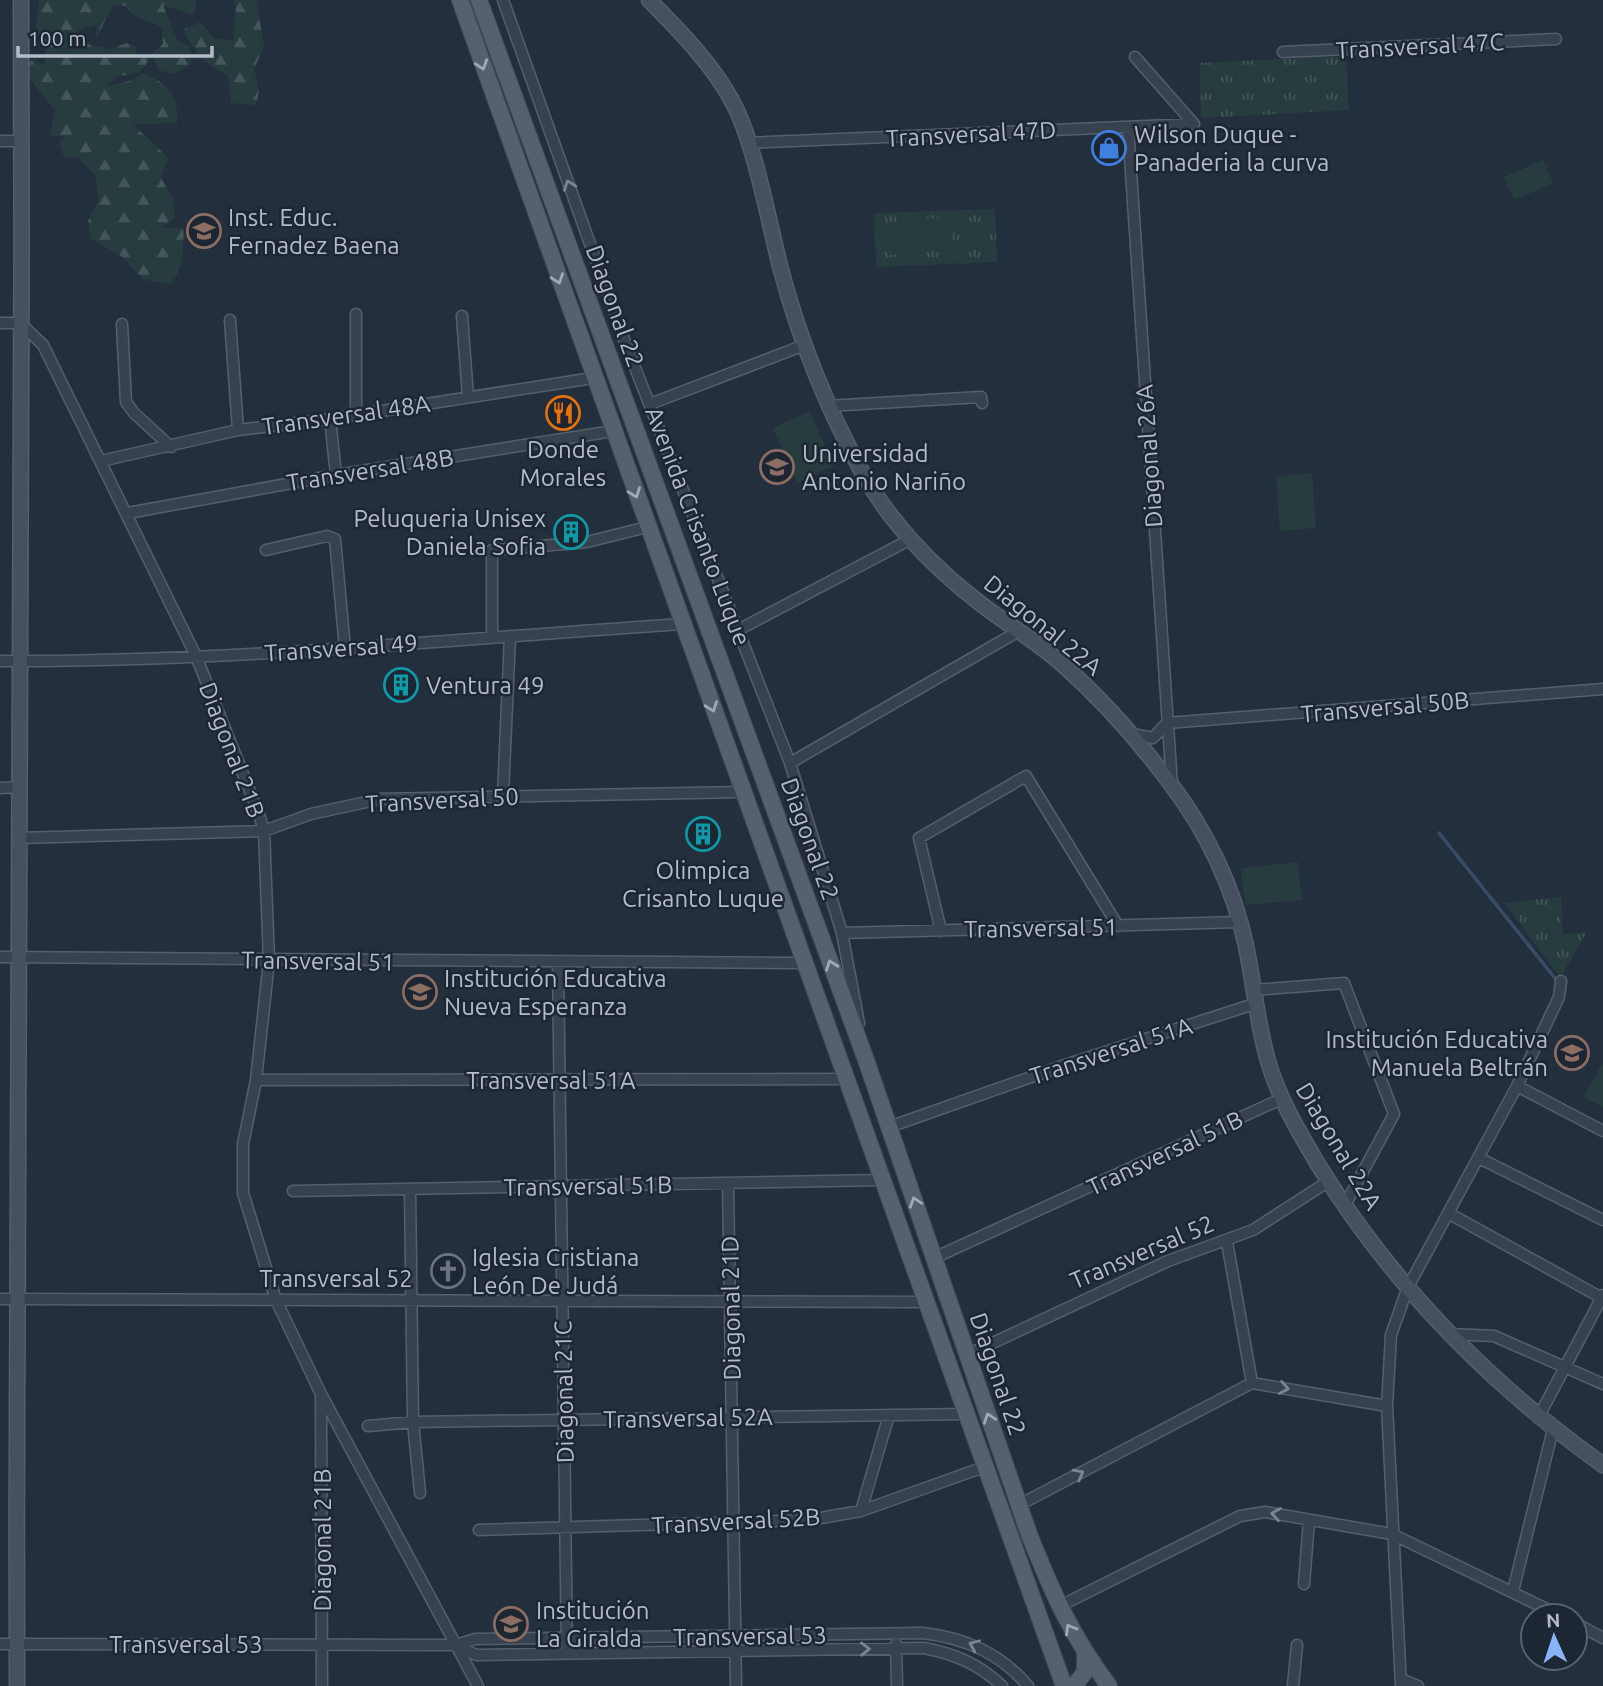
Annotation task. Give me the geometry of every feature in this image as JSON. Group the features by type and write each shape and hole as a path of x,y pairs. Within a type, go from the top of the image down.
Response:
{"main road":[{"name":"Diagonal 22","path":"460,0 924,1302 1064,1686"},
{"name":"Diagonal 22","path":"479,0 866,1060 1018,1504 1058,1607 1085,1654 1109,1686"},
{"path":"1074,1686 1085,1672 1085,1654"}],"street":[{"path":"17,1686 16,1300 20,957 22,0"},
{"name":"Avenida Crisanto Luque","path":"503,0 650,404 790,763 842,933 866,1060"},
{"name":"Diagonal 22A","path":"649,0 717,80 738,113 802,346 827,406 864,477 911,539 956,583 1060,662 1127,730 1172,785 1214,856 1240,922 1254,997 1281,1099 1345,1205 1408,1287"},
{"name":"Transversal 47C","path":"1283,52 1556,39"},
{"name":"Transversal 47D","path":"747,143 1194,124 1135,57"},
{"name":"Diagonal 26A","path":"1128,127 1172,785"},
{"path":"0,141 22,141"},
{"path":"356,314 356,415"},
{"path":"462,316 468,397"},
{"path":"230,320 239,430"},
{"path":"0,323 20,323"},
{"name":"Diagonal 21B","path":"20,323 43,345 128,513 196,656 264,831 269,961 256,1080 243,1144 243,1193 276,1300"},
{"path":"122,324 127,402 134,414 171,447"},
{"path":"650,404 802,346"},
{"name":"Transversal 48A","path":"100,461 239,430 330,419 593,378"},
{"path":"827,406 981,397 982,403"},
{"path":"330,419 336,475"},
{"name":"Transversal 48B","path":"128,513 336,475 613,431"},
{"path":"492,637 492,550 587,542 647,527"},
{"path":"266,550 327,536 335,539 345,649"},
{"path":"738,630 911,539"},
{"name":"Transversal 49","path":"0,662 345,649 682,624"},
{"path":"790,763 1019,631"},
{"path":"503,795 510,636"},
{"name":"Transversal 50B","path":"1167,723 1603,689"},
{"path":"1127,730 1139,738 1153,738 1167,723"},
{"path":"941,931 919,838 1026,776 1118,926"},
{"path":"0,788 20,787"},
{"name":"Transversal 50","path":"20,838 264,831 311,814 380,799 743,792"},
{"name":"Transversal 51","path":"842,933 1240,922"},
{"name":"Transversal 51","path":"0,957 804,963"},
{"name":"Diagonal 21C","path":"558,963 567,1654"},
{"path":"1418,1686 1401,1683 1387,1406 1391,1335 1408,1287 1517,1086 1559,997 1561,981"},
{"name":"Transversal 51A","path":"889,1127 1254,997 1344,983 1394,1114 1345,1205"},
{"name":"Transversal 51A","path":"256,1080 846,1079"},
{"path":"1517,1086 1603,1131"},
{"name":"Transversal 51B","path":"934,1258 1281,1099"},
{"path":"1479,1158 1603,1220"},
{"name":"Transversal 51B","path":"293,1191 882,1180"},
{"name":"Transversal 52","path":"967,1354 1168,1261 1227,1242 1273,1219 1329,1181"},
{"name":"Diagonal 21D","path":"728,1183 732,1302 736,1686"},
{"path":"410,1190 413,1422 420,1493"},
{"path":"1450,1213 1602,1297 1538,1418"},
{"path":"1227,1242 1252,1383"},
{"path":"1408,1287 1449,1334 1538,1418 1603,1465"},
{"name":"Transversal 52","path":"0,1299 924,1302"},
{"path":"276,1300 321,1394 478,1686"},
{"path":"1449,1334 1494,1336 1603,1384"},
{"path":"1018,1504 1252,1383 1387,1406"},
{"name":"Diagonal 21B","path":"321,1394 322,1686"},
{"name":"Transversal 52A","path":"368,1426 413,1422 967,1414"},
{"path":"861,1511 889,1415"},
{"path":"1513,1591 1553,1429"},
{"name":"Transversal 52B","path":"479,1530 809,1520 861,1511 985,1466"},
{"path":"1058,1607 1240,1516 1265,1512 1392,1534 1534,1602"},
{"path":"1304,1584 1309,1520"},
{"name":"Transversal 53","path":"0,1644 456,1645 475,1639 923,1633 966,1641 1002,1661 1028,1686"},
{"path":"896,1635 897,1686"},
{"name":"Transversal 53","path":"456,1645 476,1655 924,1648 963,1658 989,1674 1002,1686"},
{"path":"1293,1686 1297,1645"}],"green space":[{"path":"39,0 196,0 194,15 163,5 177,40 190,47 191,64 174,74 158,70 152,54 163,44 162,27 133,15 126,6 113,5 96,39 97,24 77,31 84,43 110,49 127,43 136,47 135,57 149,57 141,70 116,76 107,86 129,81 143,73 159,81 174,97 177,123 133,124 168,158 161,178 172,197 175,218 162,227 184,229 182,262 172,284 144,280 121,256 91,239 88,221 99,199 95,175 78,158 64,157 59,143 66,137 50,135 55,110 27,75 26,65 34,59 44,66 46,48 34,42"},
{"path":"233,0 256,0 264,45 254,70 259,91 256,105 231,103 228,75 202,57 184,30 200,22 214,38 233,41 236,6"},
{"path":"1346,56 1349,110 1201,118 1200,63"},
{"path":"1543,160 1553,183 1514,200 1504,177"},
{"path":"995,209 997,262 876,267 874,213"},
{"path":"950,217 953,250 890,255 888,222"},
{"path":"809,411 834,466 797,483 773,428"},
{"path":"1312,473 1316,528 1280,531 1276,476"},
{"path":"1298,862 1302,900 1245,905 1241,868"},
{"path":"1561,897 1563,934 1586,933 1560,978 1505,903"},
{"path":"1603,1062 1603,1107 1584,1097"}],"waterway":[{"path":"1439,833 1558,982"}],"place":[{"name":"Wilson Duque - Panaderia la curva","path":"1109,148"},
{"name":"Inst. Educ. Fernadez Baena","path":"204,231"},
{"name":"Donde Morales","path":"563,413"},
{"name":"Universidad Antonio Nariño","path":"777,467"},
{"name":"Peluqueria Unisex Daniela Sofia","path":"571,532"},
{"name":"Ventura 49","path":"401,685"},
{"name":"Olimpica Crisanto Luque","path":"703,834"},
{"name":"Institución Educativa Nueva Esperanza","path":"420,992"},
{"name":"Institución Educativa Manuela Beltrán","path":"1572,1053"},
{"name":"Iglesia Cristiana León De Judá","path":"448,1271"},
{"name":"Institución La Giralda","path":"511,1624"}]}
